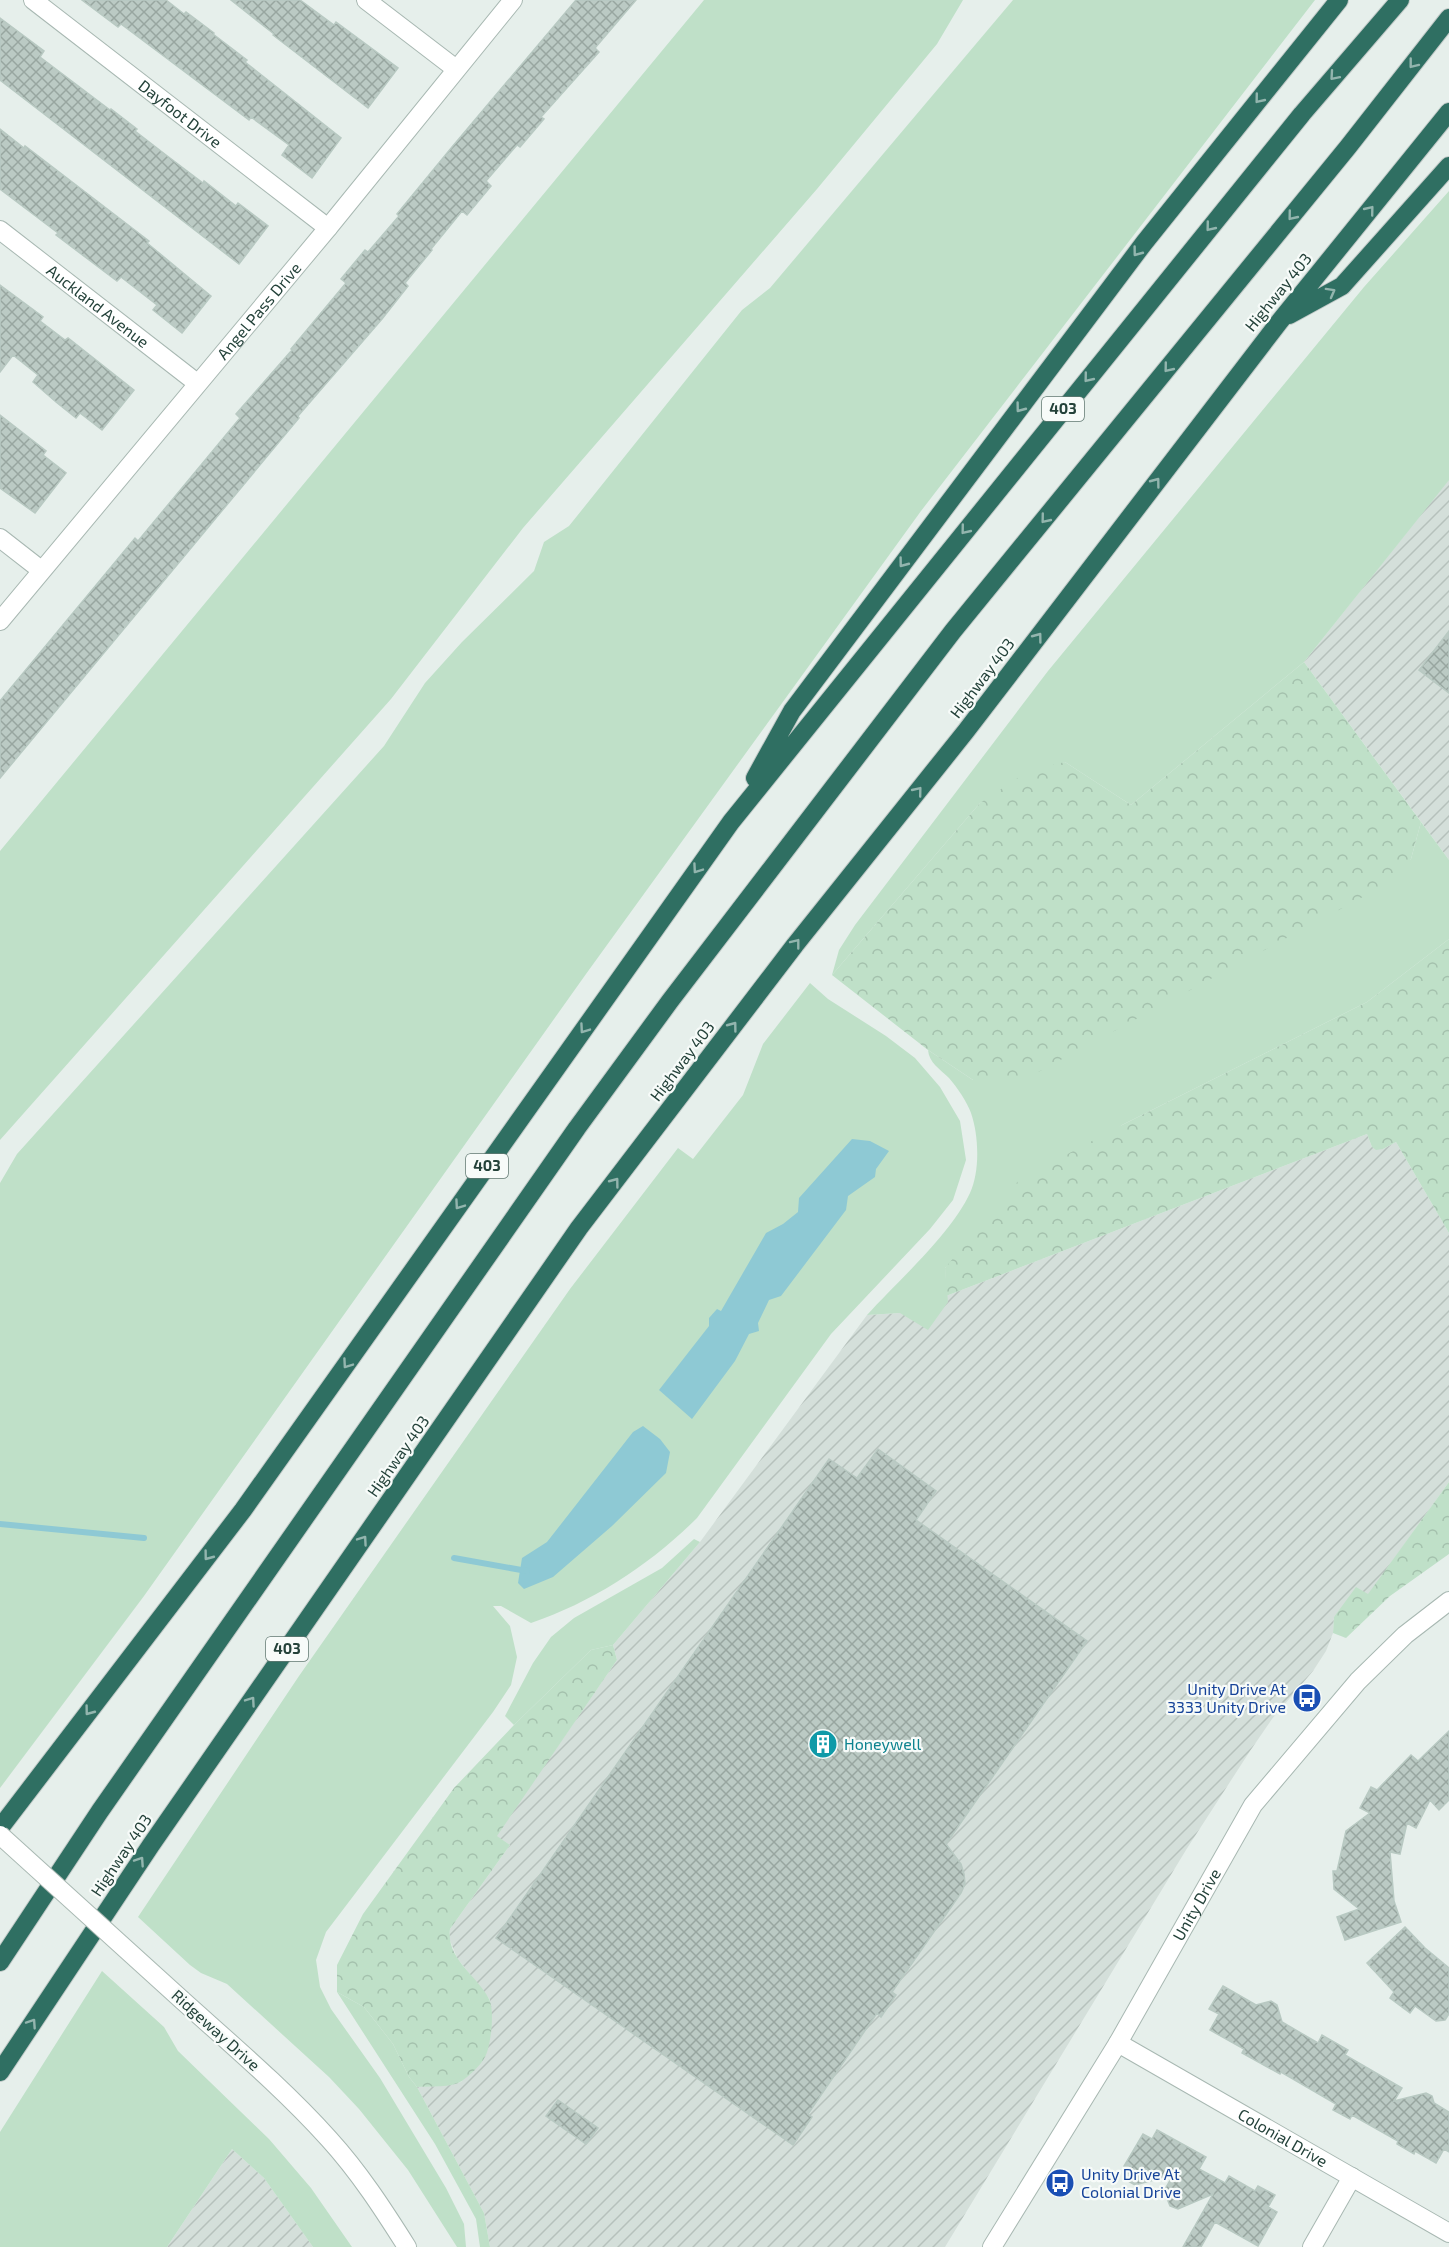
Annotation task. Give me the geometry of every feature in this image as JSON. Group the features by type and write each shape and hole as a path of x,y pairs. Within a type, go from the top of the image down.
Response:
{"highway":[{"path":"731,822 792,711 1144,243 1339,0"},
{"name":"403","path":"0,1828 243,1510 731,822 1294,123 1400,0"},
{"path":"0,1962 107,1801 571,1138 670,1001 953,631 1348,147 1449,18"},
{"name":"Highway 403","path":"0,2072 151,1845 579,1228 795,945 966,731 1280,321 1449,112"},
{"path":"1280,321 1342,286 1449,166"}],"street":[{"name":"Dayfoot Drive","path":"33,0 328,228"},
{"path":"366,0 456,69"},
{"name":"Angel Pass Drive","path":"0,621 328,228 513,0"},
{"name":"Auckland Avenue","path":"0,230 197,383"},
{"path":"0,538 41,570"},
{"name":"Unity Drive","path":"992,2247 1118,2043 1253,1805 1358,1681 1405,1635 1449,1601"},
{"name":"Ridgeway Drive","path":"0,1835 284,2092 330,2140 377,2200 407,2247"},
{"name":"Colonial Drive","path":"1118,2043 1449,2233"},
{"path":"1312,2247 1352,2177"}],"shaded area":[{"path":"1449,479 1449,860 1304,662"},
{"path":"1367,1134 1372,1147 1383,1149 1396,1142 1449,1233 1449,1482 1368,1595 1334,1617 1333,1633 1326,1651 1313,1671 1272,1719 1186,1850 945,2247 490,2247 484,2213 417,2087 461,2082 485,2057 490,2000 457,1958 449,1938 450,1929 510,1845 496,1836 617,1660 613,1645 700,1542 867,1315 900,1313 948,1302 946,1296"},
{"path":"232,2149 264,2178 313,2247 167,2247"}],"green space":[{"path":"704,0 963,0 937,44 817,189 523,528 391,699 0,1140 0,851"},
{"path":"1013,0 1315,0 921,511 586,974 144,1596 0,1788 0,1183 17,1154 384,746 425,683 462,642 534,571 544,542 569,526 742,310 770,288"},
{"path":"1449,191 1449,480 1304,662 1131,805 1065,762 980,803 832,975 839,950 855,925 1048,671 1364,287"},
{"path":"1304,662 1421,822 1411,859 1374,891 1014,1085 973,1080 928,1050 832,975 980,803 1028,771 1065,762 1131,805"},
{"path":"1421,822 1449,860 1449,939 1367,1002 1122,1125 945,1268 948,1302 928,1330 900,1313 867,1315 923,1257 950,1225 970,1193 976,1174 977,1143 971,1113 955,1086 933,1062 928,1050 973,1080 1411,859"},
{"path":"1449,939 1449,1233 1396,1142 1376,1150 1372,1147 1367,1134 946,1296 945,1268 1019,1180 1122,1125 1367,1002"},
{"path":"810,983 828,999 886,1036 915,1058 940,1087 960,1121 966,1160 953,1200 930,1229 831,1334 697,1518 679,1535 641,1566 599,1593 531,1623 501,1606 493,1606 510,1626 517,1657 511,1685 326,1932 316,1960 320,1987 331,2009 380,2078 446,2188 464,2224 466,2247 457,2247 408,2170 359,2109 329,2077 227,1984 201,1973 190,1965 138,1917 299,1676 570,1289 678,1148 693,1159 743,1095 763,1044"},
{"path":"1449,1482 1449,1554 1390,1596 1346,1638 1333,1633 1334,1617 1356,1587 1368,1594"},
{"path":"694,1539 700,1542 613,1645 591,1650 514,1725 505,1716 533,1663 551,1637 574,1618 662,1568"},
{"path":"613,1645 617,1660 497,1836 510,1845 450,1929 450,1940 457,1958 484,1990 491,2004 492,2028 485,2057 462,2081 447,2086 417,2087 409,2077 393,2044 364,2007 337,1992 337,1965 363,1914 454,1788 514,1725 591,1650"},
{"path":"102,1971 164,2027 178,2051 269,2139 311,2188 352,2247 313,2247 264,2178 232,2149 167,2247 0,2247 0,2132"},
{"path":"337,1992 364,2007 393,2044 484,2213 490,2247 480,2247 476,2219 435,2144"}],"water":[{"path":"852,1139 870,1141 889,1151 876,1169 875,1177 848,1196 846,1210 781,1296 769,1300 758,1323 759,1331 749,1334 735,1361 692,1419 659,1390 709,1326 709,1318 717,1309 721,1311 766,1233 783,1224 798,1212 799,1198"},
{"path":"643,1426 660,1439 670,1452 666,1473 612,1526 553,1577 524,1589 518,1583 522,1558 547,1542 633,1432"}],"building":[{"path":"82,0 166,0 214,33 247,60 245,62 341,138 312,178 282,155 289,145 251,117 249,120 121,24 118,27"},
{"path":"231,0 300,0 334,25 336,22 398,68 368,108"},
{"path":"576,0 636,0 595,48 599,52 541,117 544,119 520,147 517,145 486,181 491,186 467,215 462,211 405,283 408,286 382,319 298,416 299,418 0,778 0,701 135,538 138,541 240,418 236,414 346,283 341,279 365,250 368,252 399,216 397,214"},
{"path":"0,18 44,51 40,57 137,129 135,131 203,183 204,181 236,206 238,203 268,226 239,264 0,80"},
{"path":"0,129 149,241 147,243 211,296 182,333 153,310 157,305 121,277 117,281 0,189"},
{"path":"0,285 43,317 40,321 65,340 68,338 134,390 102,430 80,413 76,418 56,402 33,382 38,375 13,355 0,372"},
{"path":"0,415 46,451 43,455 66,473 35,513 0,488"},
{"path":"1449,631 1449,693 1419,670"},
{"name":"Honeywell","path":"878,1449 936,1491 916,1520 1087,1641 946,1844 961,1864 965,1884 961,1893 892,1992 896,1995 881,2017 877,2013 808,2114 812,2117 793,2145 496,1938 829,1459 857,1478"},
{"path":"1449,1731 1449,1800 1439,1810 1430,1800 1416,1828 1407,1823 1400,1854 1390,1852 1394,1901 1401,1922 1345,1940 1337,1917 1359,1909 1334,1889 1333,1871 1337,1871 1346,1831 1370,1813 1360,1808 1371,1787 1377,1790 1411,1755 1418,1761"},
{"path":"1405,1927 1449,1968 1449,2014 1445,2020 1436,2021 1415,2006 1410,2013 1390,1998 1394,1992 1367,1963"},
{"path":"1223,1986 1256,2005 1271,2001 1277,2005 1282,2022 1318,2043 1322,2035 1348,2050 1345,2055 1402,2088 1394,2101 1426,2093 1432,2096 1434,2103 1449,2112 1449,2152 1444,2149 1436,2163 1415,2151 1414,2154 1397,2144 1398,2141 1352,2115 1350,2119 1333,2110 1336,2104 1281,2072 1280,2074 1242,2053 1244,2049 1210,2030 1219,2014 1209,2009"},
{"path":"558,2100 598,2128 586,2144 546,2116"},
{"path":"1157,2130 1206,2157 1199,2169 1225,2183 1229,2176 1255,2191 1258,2186 1275,2195 1268,2207 1277,2212 1258,2246 1215,2222 1201,2247 1183,2247 1213,2194 1178,2209 1170,2206 1164,2191 1173,2175 1135,2185 1128,2181 1124,2166 1143,2134 1152,2139"}],"waterway":[{"path":"0,1524 144,1538"},
{"path":"454,1558 527,1571"}],"place":[{"name":"Unity Drive At 3333 Unity Drive","path":"1307,1698"},
{"name":"Honeywell","path":"823,1744"},
{"name":"Unity Drive At Colonial Drive","path":"1060,2183"}]}
